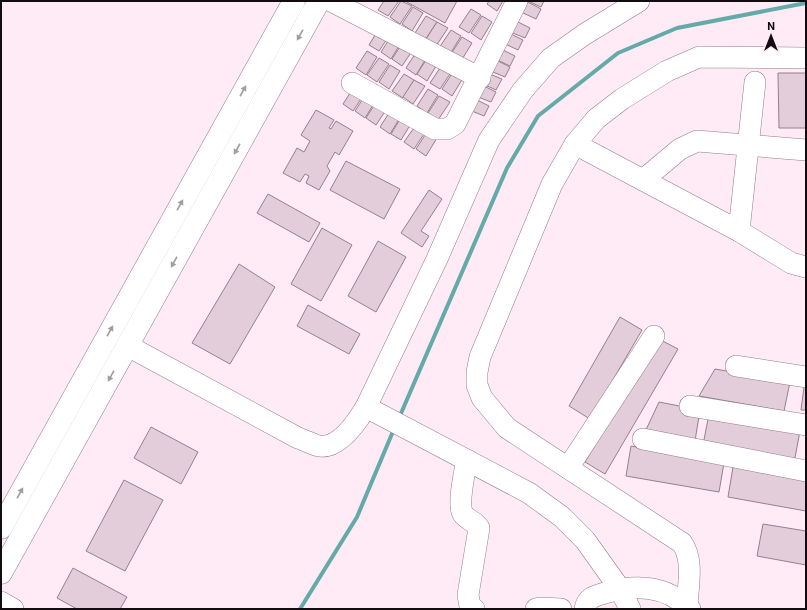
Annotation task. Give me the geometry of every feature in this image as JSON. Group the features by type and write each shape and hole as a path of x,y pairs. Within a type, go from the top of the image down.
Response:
{"main road":[{"path":"1,528 294,1"},
{"path":"1,573 319,1"}],"street":[{"path":"331,1 480,78"},
{"path":"352,83 435,128 447,130 455,124 480,78 517,1"},
{"path":"128,346 298,438 319,446 331,444 353,428 366,408 437,259 494,134 524,90 551,58 585,34 639,1"},
{"path":"585,609 586,603 591,597 620,589 640,586 663,592 688,607 689,559 687,550 682,543 507,428 482,398 477,385 477,372 480,357 552,184 575,144 596,119 622,99 666,71 700,57 806,58"},
{"path":"739,231 756,82"},
{"path":"643,180 680,149 697,141 806,150"},
{"path":"575,144 739,231 791,263 806,267"},
{"path":"568,468 654,336"},
{"path":"736,366 806,377"},
{"path":"690,406 806,425"},
{"path":"366,408 529,493 562,518 585,540 620,589 630,609"},
{"path":"643,439 806,471"},
{"path":"467,460 460,506 463,514 477,524 479,528 468,595 470,606 474,609"},
{"path":"1,602 13,609"},
{"path":"536,609 561,609"}],"building":[{"path":"384,1 399,1 388,16 378,10"},
{"path":"401,1 412,6 400,24 390,17"},
{"path":"405,1 457,1 445,23"},
{"path":"489,1 503,1 497,11 487,4"},
{"path":"526,1 541,9 536,19 519,11"},
{"path":"528,1 544,1 541,7"},
{"path":"413,7 423,13 412,31 402,24"},
{"path":"471,9 481,15 469,33 459,27"},
{"path":"426,16 437,22 425,40 415,33"},
{"path":"482,16 492,22 481,40 471,33"},
{"path":"514,20 530,28 525,38 508,31"},
{"path":"437,22 448,28 436,46 426,39"},
{"path":"380,27 391,33 379,51 369,45"},
{"path":"451,30 461,36 450,54 439,48"},
{"path":"507,32 523,40 518,50 501,42"},
{"path":"392,35 402,41 391,59 381,52"},
{"path":"462,37 472,43 461,61 451,54"},
{"path":"403,42 414,48 402,66 392,59"},
{"path":"499,48 515,56 510,66 493,58"},
{"path":"367,51 377,57 366,75 356,68"},
{"path":"417,51 427,57 416,75 406,68"},
{"path":"428,57 438,63 427,81 417,74"},
{"path":"379,58 389,64 377,82 367,75"},
{"path":"494,59 510,67 505,77 488,70"},
{"path":"390,65 400,71 389,89 379,82"},
{"path":"442,65 452,71 440,89 430,83"},
{"path":"453,72 463,78 452,96 442,89"},
{"path":"485,72 502,79 496,90 479,82"},
{"path":"778,73 806,73 806,128 779,128"},
{"path":"404,74 414,80 403,98 392,91"},
{"path":"414,80 425,86 413,104 403,97"},
{"path":"480,84 496,92 491,102 473,95"},
{"path":"354,87 365,93 353,111 343,104"},
{"path":"428,89 438,95 427,113 417,106"},
{"path":"366,94 376,100 365,118 355,111"},
{"path":"439,96 450,102 438,120 428,113"},
{"path":"473,98 489,106 484,116 467,109"},
{"path":"377,101 388,107 376,125 366,118"},
{"path":"316,110 334,120 329,128 331,129 336,121 353,131 339,155 335,152 327,166 330,171 319,190 306,183 309,176 305,174 300,182 283,173 297,148 304,152 310,141 301,135"},
{"path":"391,110 401,116 390,134 380,127"},
{"path":"402,116 412,122 401,140 391,134"},
{"path":"416,125 426,131 414,149 404,142"},
{"path":"427,132 437,138 426,156 416,149"},
{"path":"346,161 400,189 384,219 330,190"},
{"path":"429,190 442,199 421,231 429,236 422,247 401,233"},
{"path":"268,194 320,223 309,242 257,213"},
{"path":"322,228 352,245 321,301 291,284"},
{"path":"378,241 406,257 376,312 348,296"},
{"path":"239,264 275,287 230,364 192,343"},
{"path":"308,305 360,334 349,354 297,326"},
{"path":"620,317 642,330 590,419 569,406"},
{"path":"657,338 678,349 605,474 585,462"},
{"path":"715,369 790,382 784,411 699,396"},
{"path":"805,379 806,410 801,410"},
{"path":"659,402 700,410 695,441 645,432"},
{"path":"709,414 800,431 794,463 703,445"},
{"path":"151,427 198,452 181,484 134,458"},
{"path":"631,446 724,463 719,492 626,476"},
{"path":"733,467 806,480 806,511 728,497"},
{"path":"124,480 163,500 125,571 86,551"},
{"path":"763,524 806,531 806,565 757,556"},
{"path":"73,568 127,597 120,609 77,609 57,598"}],"waterway":[{"path":"399,418 507,168 538,116 618,53 677,28 806,3"},
{"path":"300,609 357,517 394,429"}]}
